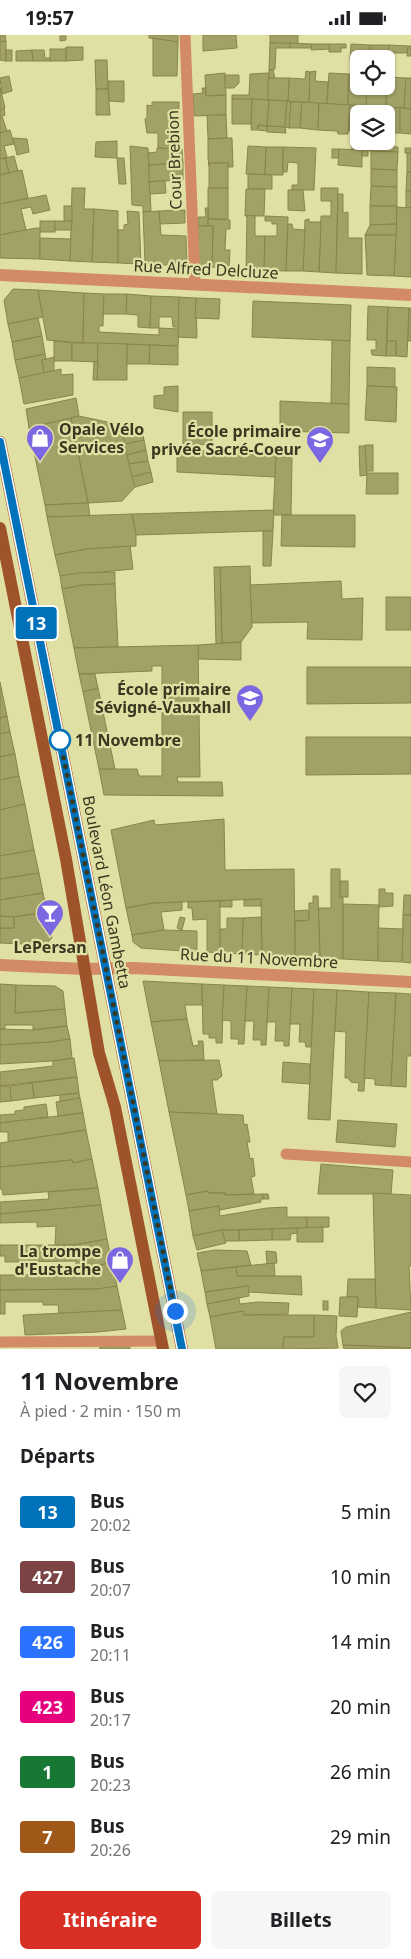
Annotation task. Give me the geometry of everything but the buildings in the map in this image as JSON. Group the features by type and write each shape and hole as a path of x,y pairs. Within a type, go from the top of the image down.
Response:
{"main road":[{"name":"Boulevard Léon Gambetta","path":"0,442 182,1349"},
{"path":"0,528 62,839 99,1053 115,1107 162,1345"}],"street":[{"name":"Rue Alfred Delcluze","path":"0,275 411,295"},
{"name":"Rue du 11 Novembre","path":"0,965 84,969 106,967 411,982"}],"lane":[{"name":"Cour Brebion","path":"185,35 195,285"},
{"path":"286,1154 411,1162"},
{"path":"0,1342 162,1345"}],"bus line":[{"name":"13","path":"0,442 182,1349"}],"place":[{"name":"Opale Vélo Services","path":"40,462"},
{"name":"École primaire privée Sacré-Coeur","path":"320,464"},
{"name":"École primaire Sévigné-Vauxhall","path":"250,722"},
{"name":"11 Novembre","path":"60,740"},
{"name":"LePersan","path":"50,937"},
{"name":"La trompe d'Eustache","path":"120,1284"}],"route":[{"path":"60,740 175,1311"}]}
